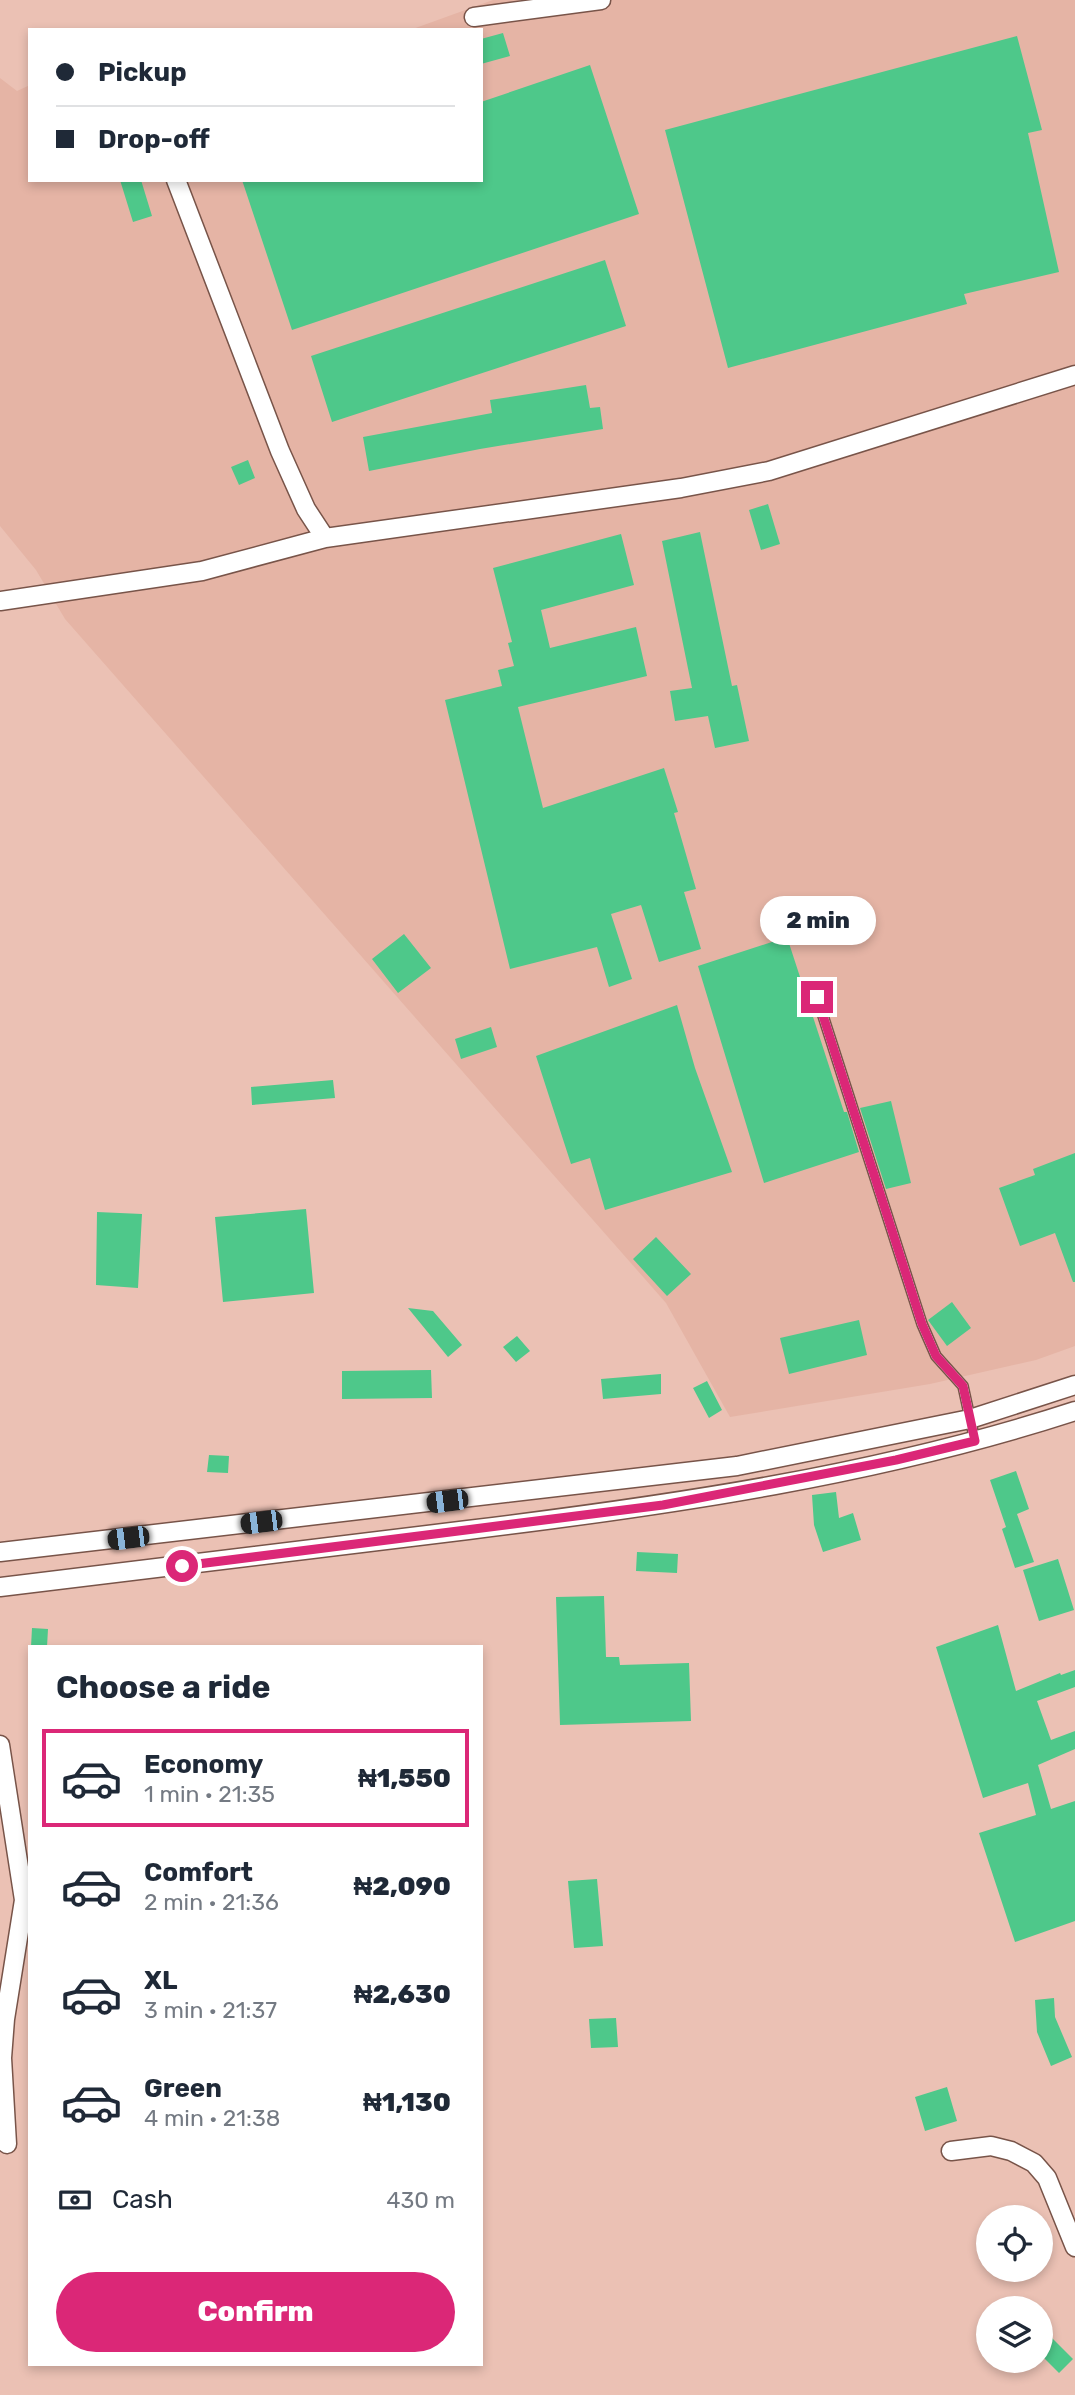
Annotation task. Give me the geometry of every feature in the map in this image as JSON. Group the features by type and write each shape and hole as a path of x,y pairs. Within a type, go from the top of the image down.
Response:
{"street":[{"path":"474,17 601,0"},
{"path":"177,182 281,451 306,509 326,538"},
{"path":"0,601 202,571 326,538 681,488 769,471 1075,375"},
{"path":"0,1552 737,1466 970,1419 1075,1385"},
{"path":"0,1587 631,1510 775,1484 975,1441 1075,1411"},
{"path":"0,1745 24,1900 5,2019 2,2058 7,2144"},
{"path":"951,2151 991,2146 1011,2151 1034,2163 1047,2178 1075,2247"}],"lane":[{"path":"817,997 922,1324 936,1356 963,1386 975,1441"}],"shaded area":[{"path":"493,0 1075,0 1075,1346 1036,1360 930,1384 730,1417 666,1303 65,619 36,570 0,526 0,78 17,91 28,86 28,182 483,182 483,28 416,28"}],"building":[{"path":"503,33 510,56 483,63 483,38"},
{"path":"1017,36 1042,130 1028,133 1059,272 964,294 967,304 728,368 665,130"},
{"path":"590,65 639,214 292,330 243,182 483,182 483,101"},
{"path":"121,182 142,182 152,216 133,222"},
{"path":"605,260 626,326 332,422 311,356"},
{"path":"586,385 590,408 600,407 603,429 369,471 363,437 492,413 490,400"},
{"path":"248,460 255,478 239,485 231,467"},
{"path":"768,504 780,544 761,550 749,510"},
{"path":"700,532 732,686 737,685 749,741 715,748 708,716 675,721 670,691 692,688 662,541"},
{"path":"621,534 634,585 541,610 550,648 636,627 647,676 518,707 543,808 664,768 678,812 674,813 696,889 684,892 701,949 659,962 641,905 611,914 632,979 609,987 597,947 510,969 445,700 502,686 498,670 514,666 508,643 512,642 493,568"},
{"path":"404,934 431,968 398,993 372,959"},
{"path":"787,937 859,1152 764,1183 698,966"},
{"path":"677,1005 695,1068 732,1172 605,1210 590,1158 571,1164 536,1056"},
{"path":"491,1027 497,1047 461,1059 455,1039"},
{"path":"333,1080 335,1098 252,1105 251,1087"},
{"path":"891,1101 911,1183 886,1189 860,1108"},
{"path":"1075,1153 1073,1282 1055,1233 1020,1246 999,1188 1035,1175 1033,1169"},
{"path":"306,1209 314,1293 223,1302 215,1217"},
{"path":"97,1212 142,1214 138,1288 96,1285"},
{"path":"656,1237 691,1274 667,1296 633,1259"},
{"path":"952,1302 971,1328 947,1346 928,1320"},
{"path":"408,1308 433,1311 462,1345 448,1357"},
{"path":"859,1320 867,1355 789,1374 780,1338"},
{"path":"517,1336 530,1351 516,1362 503,1347"},
{"path":"431,1370 432,1398 342,1399 342,1371"},
{"path":"661,1374 661,1394 603,1399 601,1379"},
{"path":"707,1381 722,1410 709,1418 693,1388"},
{"path":"209,1455 229,1456 228,1473 207,1472"},
{"path":"1016,1471 1029,1509 1017,1514 1034,1562 1015,1568 1002,1529 1006,1527 990,1480"},
{"path":"836,1492 839,1518 853,1513 861,1540 823,1552 814,1525 812,1495"},
{"path":"637,1552 678,1554 677,1573 636,1571"},
{"path":"1058,1559 1074,1610 1039,1621 1023,1570"},
{"path":"604,1596 606,1657 619,1657 620,1665 689,1663 691,1721 560,1725 556,1597"},
{"path":"998,1625 1016,1691 1060,1673 1061,1675 1075,1670 1075,1687 1037,1701 1051,1740 1075,1731 1075,1749 1038,1765 1051,1809 1075,1801 1075,1921 1015,1942 979,1833 1036,1815 1028,1783 983,1798 936,1647"},
{"path":"32,1628 48,1629 47,1645 31,1645"},
{"path":"597,1879 603,1946 574,1948 568,1881"},
{"path":"1054,1998 1055,2017 1072,2057 1051,2066 1037,2032 1035,2000"},
{"path":"616,2018 618,2047 591,2048 589,2019"},
{"path":"947,2087 957,2121 925,2131 915,2097"},
{"path":"1053,2339 1073,2359 1059,2373 1053,2367"}],"route":[{"path":"182,1566 663,1505 896,1460 975,1441 963,1386 936,1356 922,1324 817,997"}]}
